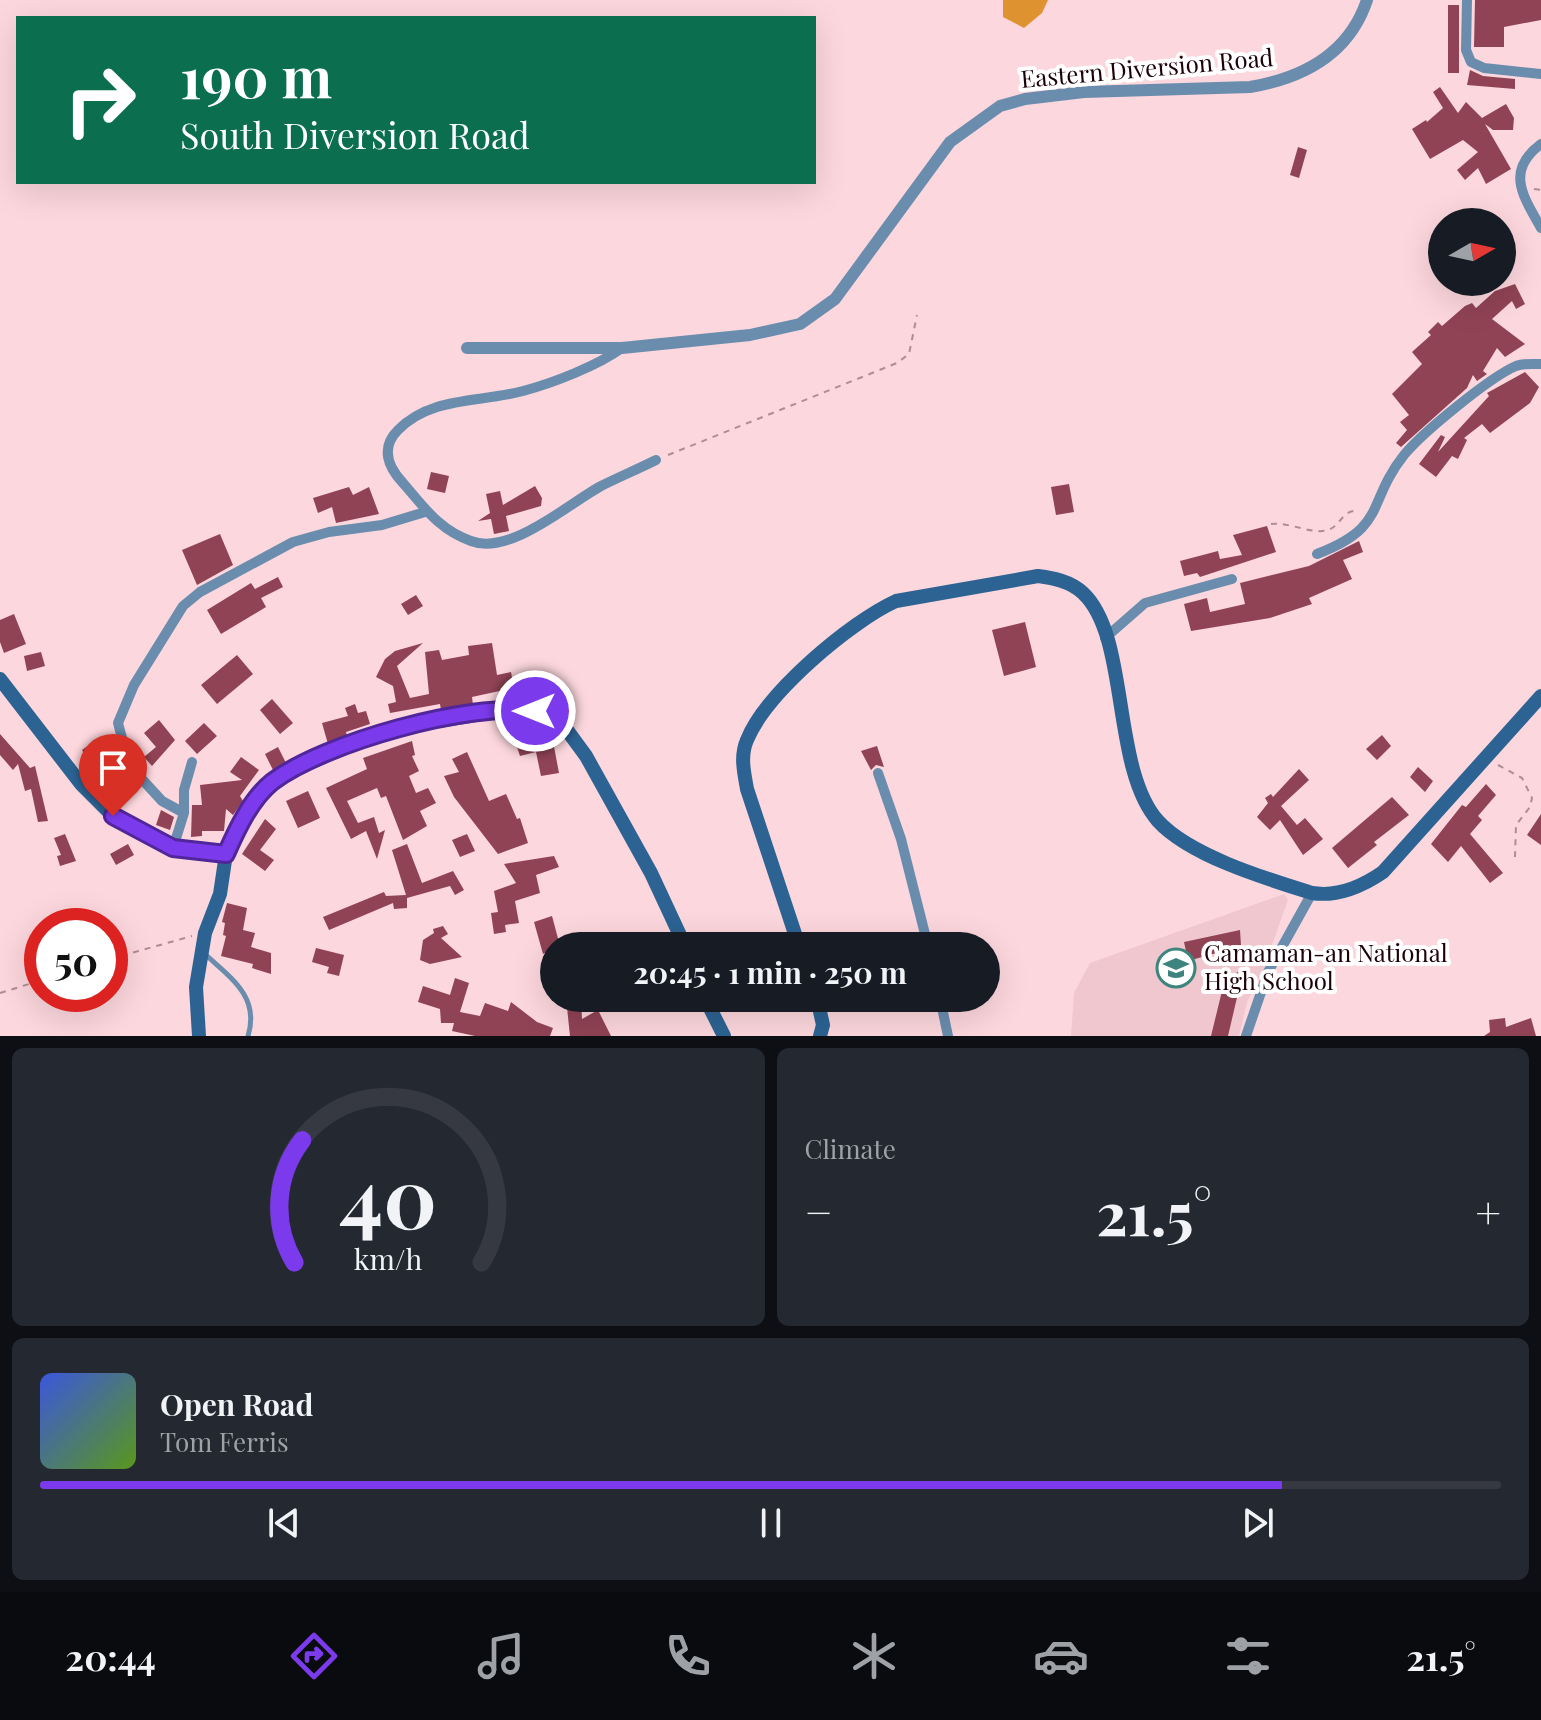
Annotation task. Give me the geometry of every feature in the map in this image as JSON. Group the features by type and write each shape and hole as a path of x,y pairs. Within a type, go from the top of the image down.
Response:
{"main road":[{"path":"794,932 747,789 742,762 745,742 754,726 798,675 843,635 875,611 896,601 1038,576 1060,579 1082,592 1103,626 1138,787 1160,822 1211,855 1323,895 1364,886 1383,872 1541,696"},
{"path":"0,679 81,784 113,816 173,848 226,854"},
{"path":"199,1036 196,987 205,933 220,894 226,854 263,791 283,775 320,758 364,739 408,726 500,710 535,711 551,716 564,726 586,756 673,914 680,932"},
{"path":"712,1012 724,1036"},
{"path":"820,1012 823,1025 820,1036"}],"street":[{"name":"Eastern Diversion Road","path":"467,348 622,348 775,331 800,324 820,313 841,292 950,142 1000,106 1025,99 1084,92 1226,88 1275,82 1325,60 1343,44 1362,15 1367,0"},
{"path":"1467,0 1466,50 1471,62 1484,68 1541,74"},
{"path":"1541,144 1525,159 1520,178 1525,201 1541,228"},
{"path":"622,348 607,359 523,391 437,406 396,432 388,445 388,460 425,512 468,541 490,544 540,525 601,487 656,460"},
{"path":"1317,554 1350,539 1367,526 1404,456 1423,437 1499,376 1516,366 1541,364"},
{"path":"184,813 162,801 140,777 126,753 118,723 134,685 183,606 200,592 261,563 293,542 329,532 382,525 425,512"},
{"path":"1105,638 1145,603 1232,579"},
{"path":"173,848 184,813 184,790 192,762"},
{"path":"878,773 901,839 924,932"},
{"path":"1246,1036 1268,972 1312,893"},
{"path":"943,1012 948,1036"}],"lane":[{"path":"202,952 242,988 251,1004 248,1036"}],"path":[{"path":"656,460 897,363 909,354 917,315"},
{"path":"1271,524 1289,522 1313,532 1324,531 1331,530 1353,510 1374,514"},
{"path":"1486,759 1522,778 1529,786 1530,807 1516,825 1515,857"},
{"path":"128,954 205,933"},
{"path":"0,993 24,986"}],"shaded area":[{"path":"1003,0 1048,0 1042,13 1024,28 1003,17"},
{"name":"Camaman-an National High School","path":"1284,894 1288,900 1262,973 1247,1002 1239,1036 1071,1036 1074,993 1090,963"}],"building":[{"path":"1475,0 1541,0 1541,20 1504,27 1504,47 1474,47"},
{"path":"1448,5 1459,5 1459,73 1448,73"},
{"path":"1470,70 1483,76 1515,79 1515,89 1467,85"},
{"path":"1440,87 1458,113 1466,102 1482,118 1506,104 1514,118 1513,130 1493,130 1485,124 1511,169 1486,184 1478,168 1465,180 1457,170 1478,152 1463,140 1430,159 1412,129 1427,122 1443,108 1433,92"},
{"path":"1298,147 1307,150 1299,178 1290,175"},
{"path":"1516,286 1525,304 1516,309 1512,301 1492,319 1525,344 1505,357 1497,348 1483,371 1487,374 1477,381 1473,375 1467,388 1401,447 1396,443 1407,430 1400,422 1409,415 1392,394 1422,364 1412,352 1431,335 1428,332 1438,322 1442,326 1472,303 1476,308 1489,296 1516,296"},
{"path":"1525,372 1539,387 1530,403 1490,433 1482,424 1464,438 1467,440 1458,459 1452,456 1436,477 1419,464 1441,435 1445,437 1438,452 1489,396 1487,393"},
{"path":"431,472 449,476 445,493 427,489"},
{"path":"1069,484 1074,512 1056,515 1051,487"},
{"path":"535,486 542,498 541,506 506,516 509,531 494,534 491,519 478,521 490,513 486,494 500,491 503,505"},
{"path":"349,487 353,495 369,487 379,514 336,523 332,507 318,513 313,498"},
{"path":"1267,526 1276,552 1200,577 1197,573 1184,576 1180,561 1218,551 1220,559 1242,555 1233,535"},
{"path":"220,534 233,565 197,585 182,550"},
{"path":"1359,541 1363,552 1343,560 1352,579 1309,598 1312,604 1270,618 1191,631 1184,604 1207,598 1210,612 1245,604 1240,583 1309,566"},
{"path":"278,577 283,587 261,598 266,607 221,634 207,610 251,583 255,589"},
{"path":"416,595 423,606 408,615 401,604"},
{"path":"14,614 26,644 4,653 0,642 0,620"},
{"path":"1025,622 1036,667 1004,676 992,630"},
{"path":"423,643 397,666 410,698 429,694 425,652 439,650 442,660 469,655 468,646 492,643 497,675 511,672 514,688 509,699 505,700 504,690 472,697 473,705 441,710 440,704 390,713 388,704 396,702 393,686 376,677 385,659 395,651"},
{"path":"41,652 45,666 27,671 24,656"},
{"path":"237,655 253,674 217,704 201,685"},
{"path":"272,699 293,723 280,734 260,710"},
{"path":"355,704 358,713 366,711 370,724 346,732 347,736 328,744 322,723 348,716 345,708"},
{"path":"159,720 175,740 152,766 144,757 156,747 144,733"},
{"path":"204,723 217,736 197,754 185,741"},
{"path":"0,734 30,768 35,766 48,821 38,822 31,789 25,791 18,764 13,770 0,755"},
{"path":"1382,735 1391,746 1377,760 1366,749"},
{"path":"552,736 559,773 541,776 536,752 520,756 517,747"},
{"path":"101,737 111,752 92,765 82,750"},
{"path":"412,741 415,755 412,756 419,771 409,776 416,793 428,788 436,803 420,811 427,826 403,840 386,796 381,798 377,788 347,801 358,823 374,817 379,833 385,830 377,859 366,831 351,839 326,788 367,769 363,758"},
{"path":"877,746 884,767 876,765 871,770 861,751"},
{"path":"278,747 286,763 273,770 265,754"},
{"path":"467,752 489,801 506,794 517,819 520,818 528,843 498,854 454,797 444,776 459,772 452,759"},
{"path":"241,757 259,770 240,796 243,801 233,815 226,809 224,831 202,831 202,836 191,837 192,805 202,805 200,785 242,780 230,772"},
{"path":"1418,767 1433,781 1425,792 1410,777"},
{"path":"1299,769 1309,780 1281,806 1297,825 1305,818 1323,839 1303,855 1280,820 1270,830 1257,817 1268,803 1265,798 1271,794 1273,797"},
{"path":"1486,784 1496,795 1478,816 1482,820 1470,834 1503,873 1490,883 1461,846 1448,862 1431,844 1462,805 1466,807"},
{"path":"308,791 320,818 298,828 286,801"},
{"path":"1392,797 1409,815 1374,842 1377,845 1348,868 1332,848"},
{"path":"161,810 174,817 170,830 156,825"},
{"path":"1541,814 1541,845 1527,835"},
{"path":"265,819 276,829 260,850 274,860 265,871 242,854"},
{"path":"65,834 76,861 60,866 57,856 61,855 54,838"},
{"path":"467,834 475,851 460,857 452,840"},
{"path":"128,844 134,855 116,865 110,854"},
{"path":"407,844 422,883 453,871 464,890 455,895 450,886 407,898 407,908 394,909 393,903 329,930 323,917 384,892 386,896 406,895 392,850"},
{"path":"554,856 559,867 536,875 540,893 515,901 519,923 505,925 506,932 494,934 491,913 498,912 494,891 516,883 504,864"},
{"path":"227,903 247,908 243,930 255,933 251,947 271,953 271,974 252,968 253,964 221,956 226,936 223,935 225,923 222,922"},
{"path":"552,916 556,932 540,932 540,943 534,922"},
{"path":"443,926 448,934 441,938 462,957 430,964 420,960 423,940 434,933 433,929"},
{"path":"1240,930 1241,946 1188,961 1184,942"},
{"path":"316,948 344,955 339,976 327,973 329,967 312,962"},
{"path":"1237,972 1251,978 1247,990 1239,989 1228,1036 1211,1036 1222,991 1228,994"},
{"path":"455,978 469,983 460,1012 480,1016 485,1003 508,1011 511,1002 537,1022 553,1028 550,1036 475,1036 452,1031 454,1023 441,1023 440,1009 418,1002 423,986 450,995"},
{"path":"567,1012 582,1012 582,1019 599,1012 611,1036 570,1036"},
{"path":"1505,1018 1506,1027 1531,1018 1536,1036 1484,1036 1490,1032 1489,1020"}],"place":[{"name":"Camaman-an National High School","path":"1176,968"}],"route":[{"path":"113,816 136,831 173,848 226,854 253,804 271,783 345,746 408,726 500,710 518,708 535,711"}]}
